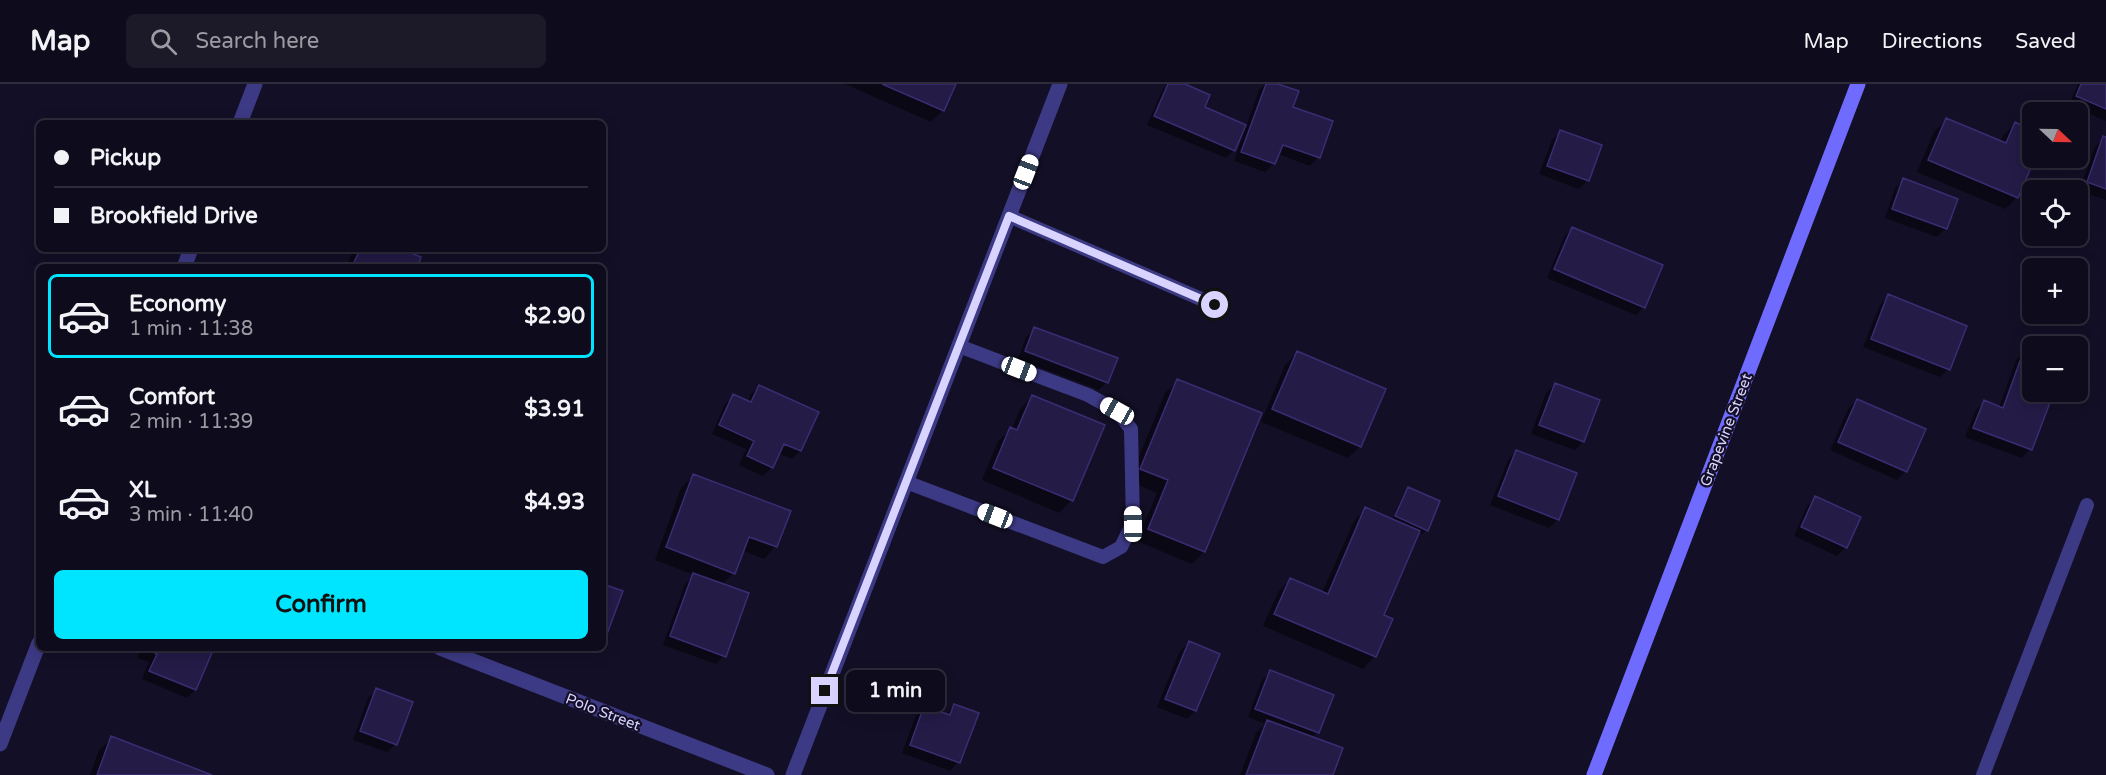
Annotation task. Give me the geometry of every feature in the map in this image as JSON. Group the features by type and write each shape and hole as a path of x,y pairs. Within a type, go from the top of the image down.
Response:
{"street":[{"path":"241,120 255,84"},
{"path":"793,775 1060,84"},
{"name":"Grapevine Street","path":"1594,775 1858,84"},
{"path":"0,744 36,651"},
{"name":"Polo Street","path":"448,651 767,775"}],"lane":[{"path":"1009,216 1215,305"},
{"path":"906,482 1103,557 1121,547 1133,524 1131,429 1117,411 1088,395 959,346"},
{"path":"1983,775 2087,505"}],"building":[{"path":"882,84 956,84 944,111"},
{"path":"1168,84 1185,84 1210,95 1205,107 1246,125 1235,151 1154,116"},
{"path":"1266,84 1278,84 1299,91 1293,107 1333,121 1320,158 1283,145 1275,164 1241,152"},
{"path":"2081,84 2106,84 2106,109 2076,96"},
{"path":"1946,118 2006,143 2015,122 2022,125 2022,168 2031,168 2026,180 2022,180 2022,189 2018,198 1928,160"},
{"path":"1560,130 1602,145 1589,181 1547,166"},
{"path":"2103,136 2106,137 2106,189 2088,182"},
{"path":"1903,178 1958,199 1947,229 1892,209"},
{"path":"1572,227 1663,265 1645,308 1554,269"},
{"path":"359,252 408,252 421,257 419,264 353,264"},
{"path":"1888,294 1967,326 1950,370 1871,339"},
{"path":"1034,327 1118,358 1108,383 1025,351"},
{"path":"1297,351 1386,389 1361,447 1272,409"},
{"path":"2022,356 2022,402 2050,402 2032,450 1973,428 1984,400 2003,408"},
{"path":"1177,379 1262,413 1205,552 1148,529 1168,480 1140,469"},
{"path":"1555,383 1600,400 1584,442 1539,425"},
{"path":"759,385 819,412 801,451 784,444 773,468 747,456 754,441 719,425 733,394 751,402"},
{"path":"1032,395 1105,425 1073,501 993,468 1010,427 1017,430"},
{"path":"1857,399 1926,429 1907,472 1838,442"},
{"path":"1516,450 1577,473 1559,520 1498,496"},
{"path":"693,474 791,511 777,547 749,537 735,574 666,547"},
{"path":"1408,487 1440,501 1428,531 1395,516"},
{"path":"1815,496 1861,517 1847,548 1801,527"},
{"path":"1365,507 1420,531 1384,615 1393,619 1376,657 1274,614 1290,578 1328,594"},
{"path":"693,573 749,593 726,657 670,636"},
{"path":"606,585 623,591 606,634"},
{"path":"1189,641 1220,654 1196,711 1165,699"},
{"path":"151,651 213,651 196,690 149,671 157,654"},
{"path":"1270,670 1334,695 1319,733 1255,709"},
{"path":"376,688 413,702 397,745 360,731"},
{"path":"954,704 979,713 960,763 910,745 924,706 950,715"},
{"path":"1267,720 1343,748 1333,775 1246,775"},
{"path":"111,736 212,775 97,775"}],"route":[{"path":"825,691 1009,216 1215,305"}]}
